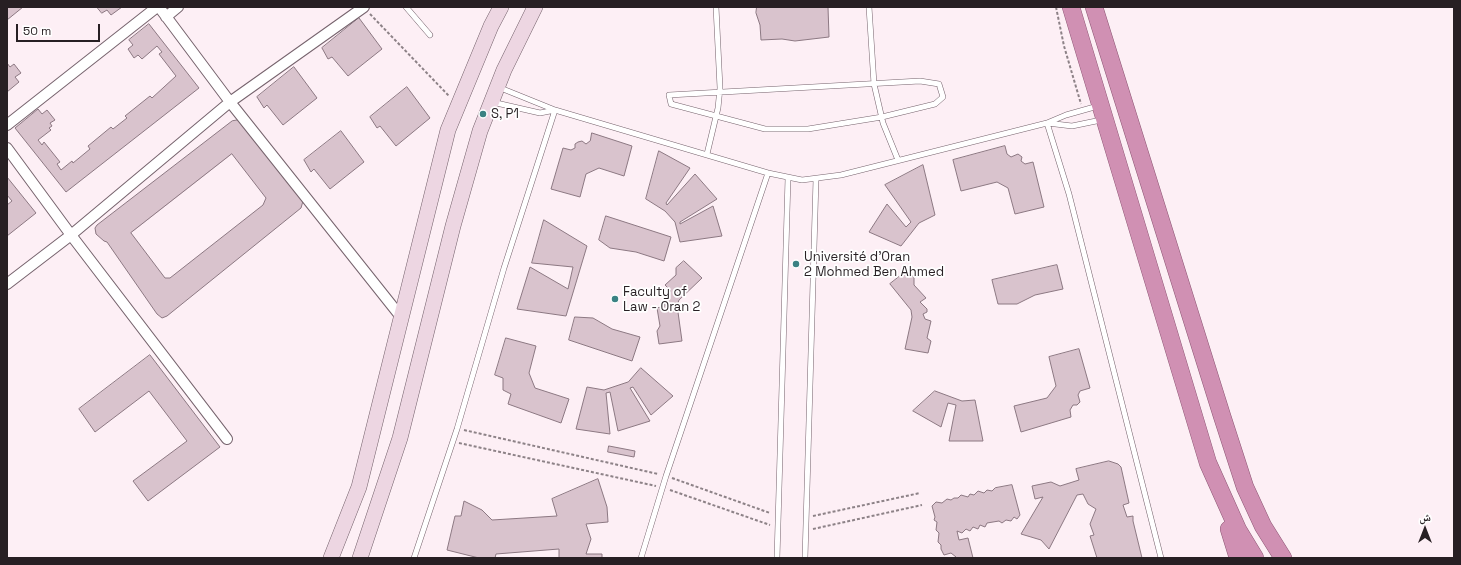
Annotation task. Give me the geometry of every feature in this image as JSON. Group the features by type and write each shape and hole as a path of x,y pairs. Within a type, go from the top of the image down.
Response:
{"highway":[{"path":"1071,7 1238,558"},
{"path":"1094,7 1222,416 1246,487 1263,526 1283,558"},
{"path":"1212,476 1241,536 1255,558"}],"main road":[{"path":"331,558 360,487 448,130 491,26 502,7"},
{"path":"360,558 400,438 453,226 480,132 498,86 535,7"}],"street":[{"path":"7,125 158,7 230,102 401,317"},
{"path":"166,17 178,7"},
{"path":"7,284 71,235 230,102 363,7"},
{"path":"7,148 71,235 227,439"}],"lane":[{"path":"406,7 430,35"},
{"path":"707,154 716,117 720,92 716,7"},
{"path":"869,7 874,84 882,117 898,160"},
{"path":"920,81 939,84 943,97 935,104 882,117 808,129 765,129 671,104 669,95 720,92 874,84 920,81"},
{"path":"498,86 555,110 768,173 802,180 816,179 1047,124 1066,115 1083,110 1103,112"},
{"path":"491,102 540,113 555,110"},
{"path":"414,558 453,442 504,268 555,110"},
{"path":"1047,124 1072,126 1103,112"},
{"path":"1047,124 1069,194 1161,558"},
{"path":"641,558 666,476 768,173"},
{"path":"777,558 788,178"},
{"path":"805,558 816,179"}],"path":[{"path":"363,7 458,106"},
{"path":"1055,7 1083,110"},
{"path":"457,429 666,476 778,516"},
{"path":"453,442 663,487 778,528"},
{"path":"806,518 920,493"},
{"path":"806,530 922,505"}],"building":[{"path":"7,7 23,7 7,20"},
{"path":"97,7 122,7 111,15 107,10 102,13"},
{"path":"757,7 828,7 829,37 795,41 782,39 761,40 760,25 756,13"},
{"path":"359,18 382,49 348,76 332,57 328,59 322,48"},
{"path":"149,24 199,88 66,192 15,128 38,109 42,114 47,110 55,120 50,123 52,126 49,128 51,130 38,140 42,145 44,142 60,162 57,164 61,170 72,161 73,163 90,149 88,146 111,127 113,129 127,118 125,116 150,96 152,98 176,76 159,54 162,52 157,46 142,59 138,55 134,58 128,49 133,45 129,40"},
{"path":"7,63 10,67 14,64 21,73 15,77 19,82 7,92"},
{"path":"294,67 317,98 283,125 267,105 264,108 257,97"},
{"path":"407,87 430,118 396,146 380,126 377,128 370,117"},
{"path":"239,120 303,201 301,208 167,316 162,318 157,314 107,242 96,234 95,228 232,121","holes":["232,154 266,198 263,205 170,278 165,278 131,233"]},
{"path":"341,131 364,162 330,189 314,169 311,172 304,160"},
{"path":"592,133 632,146 624,176 599,168 586,174 580,197 551,189 563,148 571,150 575,148 575,144 582,141 586,144 590,141"},
{"path":"1005,146 1007,154 1011,157 1018,154 1022,157 1021,161 1025,164 1033,162 1044,207 1015,214 1008,188 997,182 961,191 953,160"},
{"path":"659,151 690,168 666,203 667,205 695,174 717,199 680,222 680,224 713,206 722,236 680,242 675,222 665,211 646,199"},
{"path":"923,165 935,215 919,223 901,246 869,232 887,204 906,227 911,222 885,185"},
{"path":"7,177 36,213 7,236 7,205 12,201 7,195"},
{"path":"606,216 671,237 664,261 636,252 610,248 599,240"},
{"path":"544,220 587,246 566,316 517,309 530,267 568,289 573,267 532,263"},
{"path":"684,261 702,278 679,300 677,305 682,341 659,344 657,331 660,326 657,308 665,306 663,295 671,291 665,285 676,275 676,268"},
{"path":"1057,265 1063,289 1035,295 1017,304 998,304 992,280"},
{"path":"908,270 914,278 914,285 926,298 920,302 927,309 927,312 923,314 925,319 931,321 927,338 931,341 928,353 905,349 912,317 911,310 890,284"},
{"path":"575,317 593,318 612,329 640,337 632,361 569,340"},
{"path":"506,338 536,346 529,373 535,388 569,399 561,423 508,404 511,394 503,390 503,378 495,375"},
{"path":"1079,349 1090,388 1080,391 1078,395 1080,402 1077,405 1073,405 1070,410 1071,417 1021,432 1014,406 1047,398 1056,386 1049,357"},
{"path":"150,355 220,447 148,501 133,481 187,441 149,391 95,432 79,409"},
{"path":"641,368 673,396 651,415 633,387 630,388 650,421 618,431 610,392 606,393 610,434 576,429 587,387 604,390 628,382"},
{"path":"935,391 962,401 975,400 983,441 949,441 956,405 948,403 941,427 913,411"},
{"path":"609,446 635,451 634,457 608,452"},
{"path":"1109,461 1118,464 1121,467 1129,503 1123,505 1127,517 1133,516 1142,558 1097,558 1090,536 1094,535 1090,524 1096,509 1088,504 1083,494 1077,495 1049,549 1041,540 1021,534 1043,497 1035,499 1032,486 1051,482 1060,486 1079,480 1076,469"},
{"path":"598,479 607,507 608,522 586,524 591,539 586,554 602,554 602,558 559,558 559,549 496,554 495,558 479,558 447,550 455,516 461,516 464,501 482,510 492,520 557,516 552,499"},
{"path":"1012,485 1020,515 1017,519 1014,517 1011,521 1006,520 1002,523 999,521 987,523 985,527 980,525 978,529 973,527 970,531 966,529 962,533 957,531 959,540 968,538 973,558 953,558 956,557 951,553 944,555 941,545 938,542 939,533 936,530 937,522 934,520 935,517 932,506 936,502 942,503 947,499 951,500 958,498 961,495 968,497 970,494 974,495 978,491 984,493 987,490 992,491 995,488"}],"place":[{"name":"S, P1","path":"483,114"},
{"name":"Université d'Oran 2 Mohmed Ben Ahmed","path":"796,264"},
{"name":"Faculty of Law - Oran 2","path":"615,299"}]}
